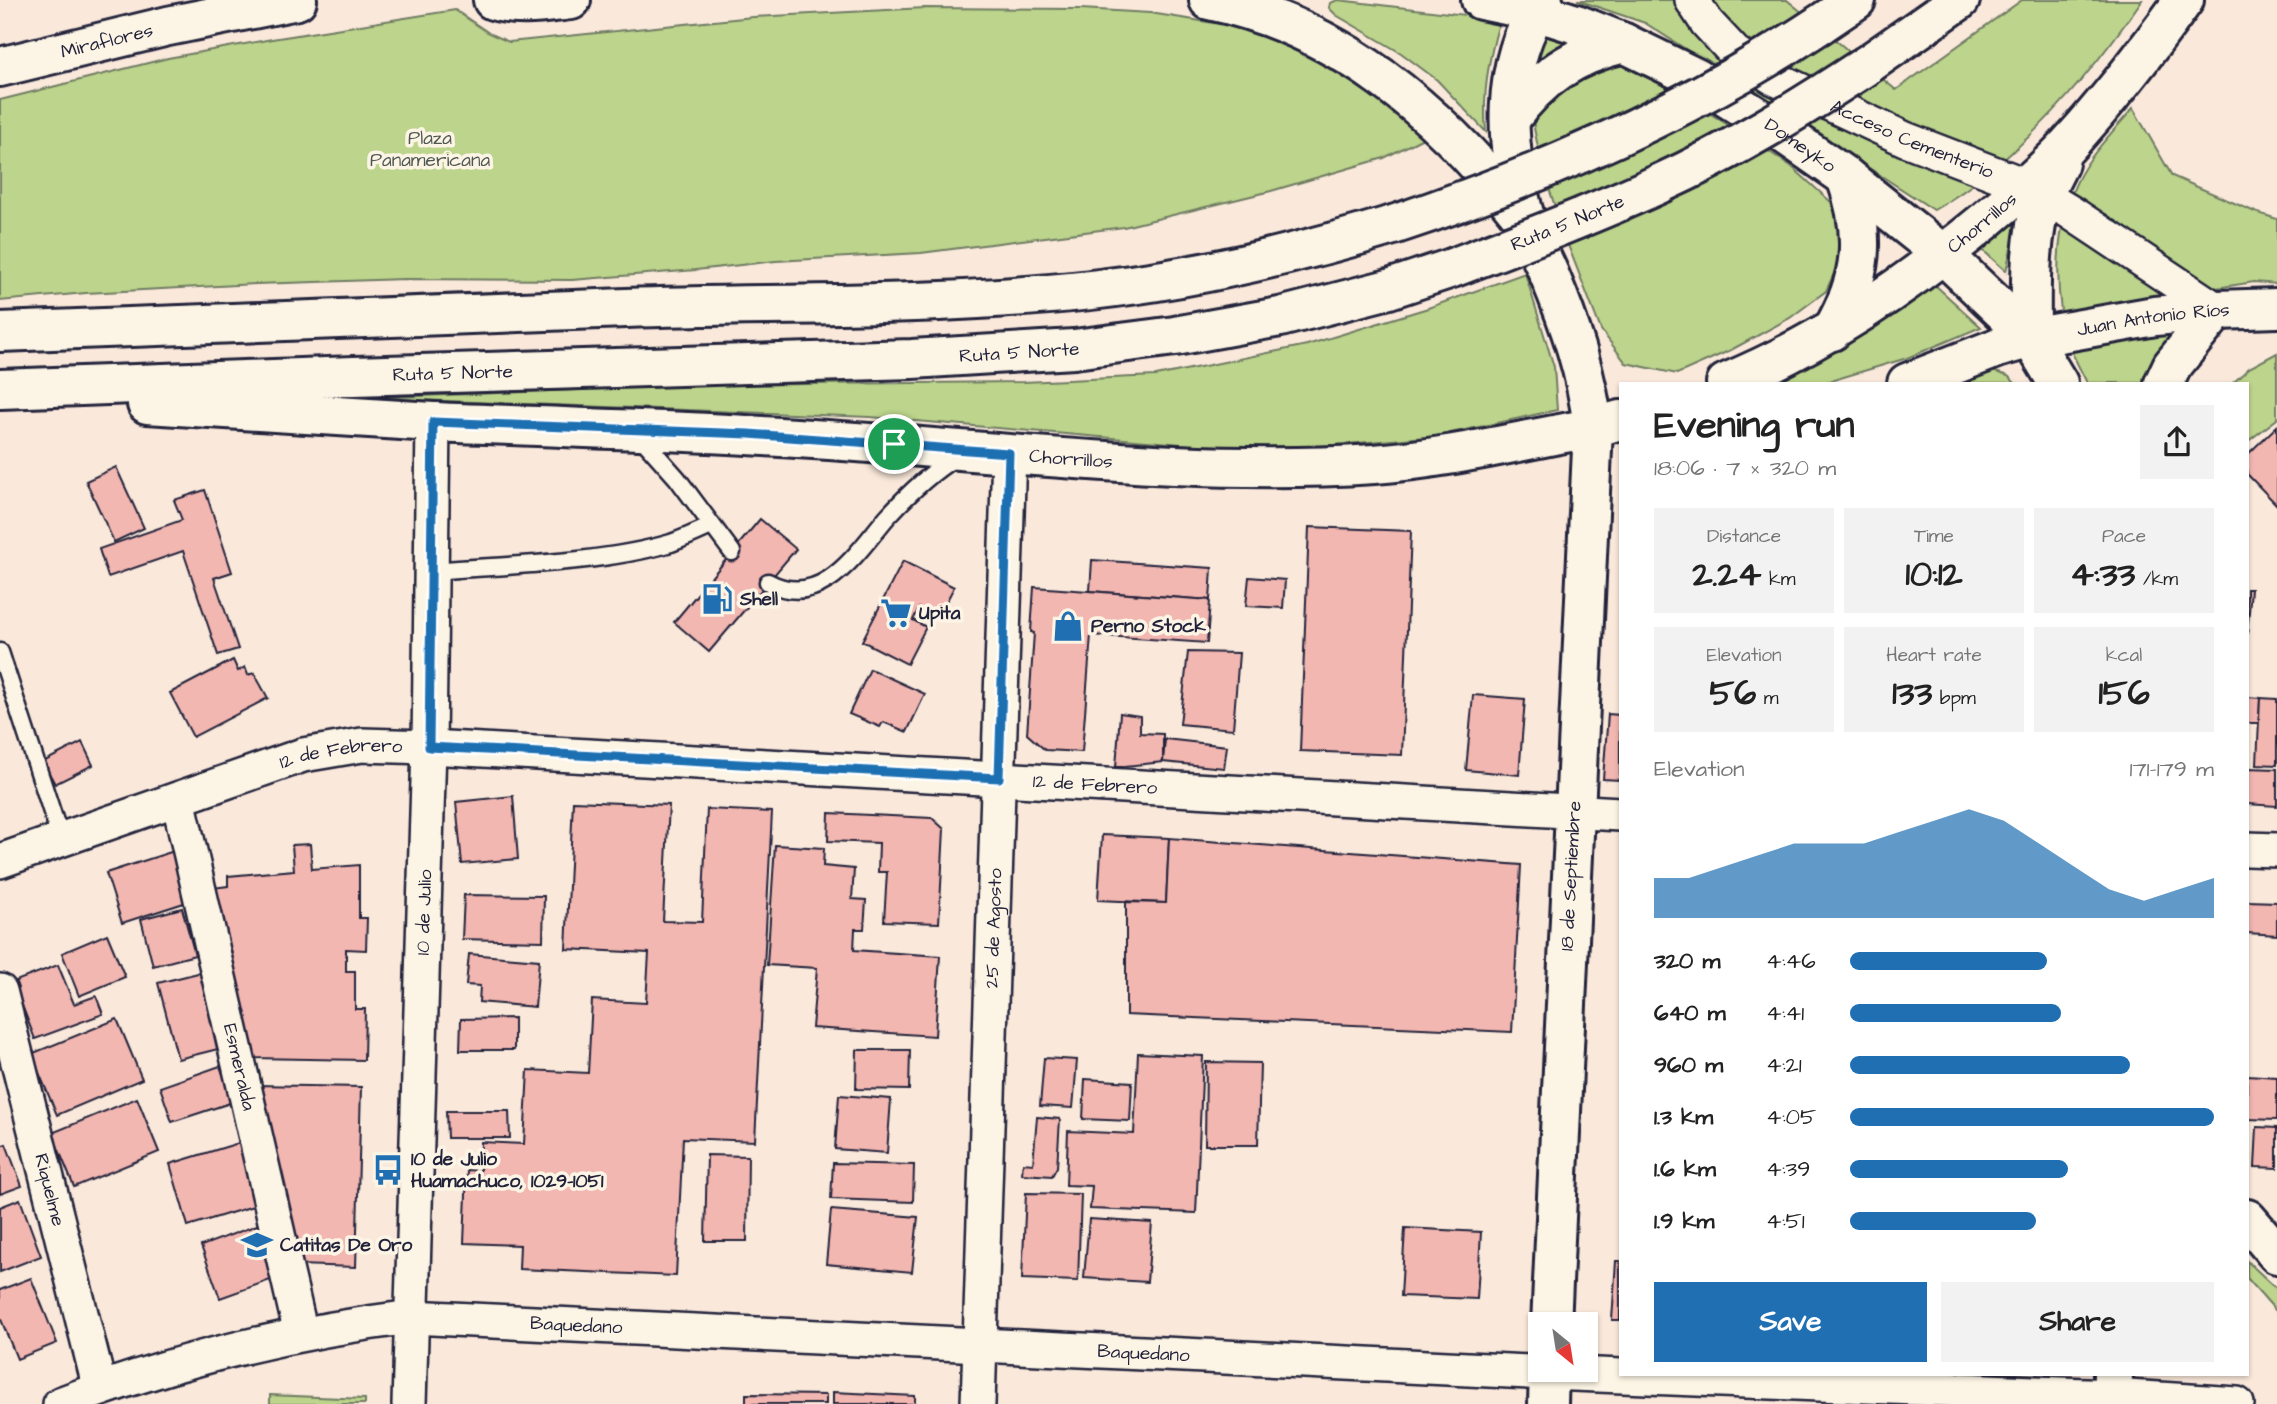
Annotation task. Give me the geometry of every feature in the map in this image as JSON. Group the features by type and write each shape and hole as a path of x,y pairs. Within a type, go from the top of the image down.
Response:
{"main road":[{"name":"Miraflores","path":"0,67 168,26 297,0"},
{"path":"492,0 524,6 571,0"},
{"path":"1209,0 1250,10 1291,25 1331,44 1376,73 1416,103 1452,136 1491,178 1526,222"},
{"name":"Domeyko","path":"1481,0 1539,6 1696,78 1740,104 1846,177 1944,255 2031,338 2056,382"},
{"path":"0,332 512,311 937,301 1088,291 1234,268 1394,225 1491,191 1587,152 1766,60 1856,0"},
{"name":"Ruta 5 Norte","path":"3,389 912,359 1074,349 1175,336 1280,317 1389,289 1452,268 1555,228 1671,178 1764,129 1867,65 1960,0"},
{"path":"2031,338 2035,191 2184,0"},
{"path":"1526,222 1517,185 1509,92 1521,39 1539,6"},
{"path":"1510,120 1528,95 1560,68 1591,52 1624,43"},
{"path":"1832,331 1851,292 1860,256 1857,214 1846,177"},
{"name":"Chorrillos","path":"1729,382 1754,372 1832,331 1876,304 2035,191"},
{"name":"18 de Septiembre","path":"1526,222 1550,276 1584,373 1611,424 1574,811 1552,1312"},
{"name":"Juan Antonio Ríos","path":"1911,382 1997,348 2031,338 2130,320 2217,310 2277,308"},
{"path":"2164,382 2172,366 2217,310"},
{"name":"Chorrillos","path":"3,389 170,406 433,422 749,434 1241,467 1375,464 1464,452 1611,424"},
{"path":"2249,1221 2277,1254"}],"street":[{"name":"Acceso Cementerio","path":"1692,0 1707,23 1735,53 1774,78 1905,139 1964,160 2035,191 2217,310"},
{"name":"10 de Julio","path":"410,1404 429,747 433,422"},
{"name":"25 de Agosto","path":"978,1404 1009,453"},
{"name":"12 de Febrero","path":"0,861 303,755 362,745 1619,814"},
{"name":"Esmeralda","path":"178,799 301,1334"},
{"path":"2249,849 2277,850"},
{"name":"Riquelme","path":"0,991 100,1388"},
{"name":"Baquedano","path":"60,1404 169,1366 301,1334 411,1317 980,1346 1528,1381"},
{"name":"Baquedano","path":"1549,1382 2112,1391 2237,1404"}],"lane":[{"path":"634,429 677,478 732,552"},
{"path":"768,582 780,588 803,591 836,574 854,559 886,518 914,490 944,464 967,450"},
{"path":"430,571 560,561 632,551 672,542 711,526"},
{"path":"0,652 61,840"}],"green space":[{"path":"1338,0 1500,19 1487,75 1486,132 1437,80 1401,53 1336,15 1329,8 1330,3"},
{"path":"1577,0 1787,0 1896,90 2022,0 2142,0 2098,60 2049,117 1994,168 1934,210 1645,23"},
{"name":"Plaza Panamericana","path":"925,8 1081,9 1150,13 1258,30 1355,80 1429,135 1384,158 1271,191 1124,227 921,253 776,261 572,280 405,279 256,284 86,293 0,301 0,100 168,58 455,10 489,33 509,42 753,17"},
{"path":"1545,36 1598,53 1674,91 1791,166 1831,202 1844,233 1839,263 1826,291 1790,318 1731,350 1677,374 1626,363 1601,330 1566,240 1542,167 1534,128 1531,90 1535,62"},
{"path":"2133,108 2172,176 2277,219 2277,284 2254,282 2061,311 2059,251 2061,232 2072,193 2091,158"},
{"path":"2019,213 2006,271 1977,245"},
{"path":"1525,273 1554,367 1557,410 1437,436 1335,445 1239,449 870,417 368,398 703,385 1023,382 1156,376 1307,345 1428,308"},
{"path":"1934,284 1981,327 1907,358 1827,382 1765,382"},
{"path":"2167,334 2170,341 2148,382 2086,382 2071,351 2107,341"},
{"path":"2277,353 2277,419 2249,440 2249,382 2234,382 2249,368"},
{"path":"1989,370 2008,376 2014,382 1959,382"},
{"path":"2249,1263 2277,1289 2277,1312 2249,1280"},
{"path":"270,1395 365,1399 365,1404 270,1404"}],"building":[{"path":"2277,426 2277,505 2249,476 2249,453"},
{"path":"116,467 144,528 114,542 86,481"},
{"path":"205,490 232,572 214,578 238,649 218,655 183,551 108,577 99,549 182,520 174,500"},
{"path":"760,519 796,549 709,652 674,622"},
{"path":"1309,527 1411,531 1402,755 1300,751"},
{"path":"1092,560 1212,568 1210,600 1090,591"},
{"name":"Upita","path":"903,561 954,587 938,618 919,608 913,620 926,627 907,664 862,641"},
{"path":"1249,577 1285,580 1283,608 1246,606"},
{"path":"1034,587 1210,600 1207,643 1091,635 1082,752 1045,750 1027,734 1034,633 1031,632"},
{"path":"1188,652 1239,653 1233,729 1180,724"},
{"path":"233,660 238,671 245,667 248,675 254,673 268,698 193,737 170,693"},
{"path":"870,669 925,694 907,732 883,722 880,727 849,714"},
{"path":"1473,695 1525,699 1519,775 1466,770"},
{"path":"2249,697 2260,698 2259,723 2249,723"},
{"path":"2260,698 2277,699 2277,765 2257,764"},
{"path":"1120,713 1140,716 1140,733 1163,734 1163,762 1116,767"},
{"path":"1608,714 1619,715 1619,780 1603,779"},
{"path":"1165,739 1227,746 1224,768 1163,762"},
{"path":"82,742 93,765 55,784 43,762"},
{"path":"2249,768 2277,769 2277,806 2249,804"},
{"path":"513,796 518,859 462,864 456,802"},
{"path":"573,801 669,805 663,921 702,922 707,809 772,812 755,1141 683,1138 676,1276 519,1269 520,1245 464,1243 467,1170 480,1171 481,1142 524,1144 528,1070 588,1073 592,1000 646,1003 649,953 566,949"},
{"path":"829,813 932,818 944,829 939,923 884,921 887,872 878,872 879,843 828,841"},
{"path":"1102,835 1169,838 1166,903 1098,900"},
{"path":"1169,838 1521,865 1512,1032 1126,1015 1126,902 1166,903"},
{"path":"310,844 312,869 359,865 359,918 367,918 366,950 346,949 346,971 355,971 355,1009 365,1009 364,1060 252,1058 212,888 228,886 228,876 294,870 292,845"},
{"path":"775,845 824,848 823,866 854,869 852,899 866,900 864,929 855,929 854,950 940,956 935,1036 812,1028 817,968 767,965"},
{"path":"174,851 190,901 122,923 106,873"},
{"path":"464,895 544,896 543,941 462,939"},
{"path":"2249,901 2277,902 2277,935 2249,933"},
{"path":"182,908 195,955 153,966 141,919"},
{"path":"107,934 125,977 79,996 62,953"},
{"path":"469,954 539,960 535,1007 479,1002 480,986 466,985"},
{"path":"58,965 74,1004 96,996 103,1014 35,1039 13,982"},
{"path":"206,971 226,1047 178,1059 158,983"},
{"path":"514,1018 514,1050 460,1050 461,1019"},
{"path":"117,1019 142,1079 57,1115 31,1054"},
{"path":"857,1050 910,1050 909,1090 856,1089"},
{"path":"1138,1053 1203,1056 1196,1213 1090,1209 1092,1186 1066,1185 1068,1131 1134,1134"},
{"path":"1044,1058 1077,1060 1073,1108 1040,1106"},
{"path":"1206,1062 1260,1063 1258,1145 1205,1145"},
{"path":"220,1066 233,1102 172,1122 160,1087"},
{"path":"2249,1075 2277,1077 2277,1120 2249,1119"},
{"path":"1085,1079 1132,1082 1130,1121 1083,1119"},
{"path":"255,1085 361,1087 356,1267 297,1265"},
{"path":"839,1095 891,1099 887,1153 835,1149"},
{"path":"137,1098 159,1152 74,1187 52,1133"},
{"path":"446,1111 509,1111 510,1138 447,1138"},
{"path":"1037,1117 1060,1119 1057,1167 1052,1176 1022,1174 1023,1163 1033,1164"},
{"path":"2257,1127 2277,1128 2277,1168 2255,1167"},
{"path":"242,1142 260,1204 188,1226 170,1164"},
{"path":"6,1144 22,1186 0,1194 0,1146"},
{"path":"707,1155 748,1156 747,1241 705,1241"},
{"path":"833,1163 914,1165 913,1202 831,1199"},
{"path":"1026,1193 1081,1194 1078,1281 1022,1279"},
{"path":"20,1199 41,1256 0,1272 0,1207"},
{"path":"831,1210 918,1217 912,1272 826,1264"},
{"path":"1089,1219 1152,1223 1147,1282 1084,1278"},
{"path":"257,1225 276,1278 220,1298 201,1246"},
{"path":"1405,1228 1481,1232 1477,1299 1401,1296"},
{"path":"1616,1261 1619,1261 1619,1320 1612,1320"},
{"path":"31,1278 57,1343 17,1359 0,1317 0,1290"},
{"path":"833,1392 915,1396 915,1404 833,1404"},
{"path":"746,1394 826,1395 826,1404 746,1404"}],"place":[{"name":"Shell","path":"717,599"},
{"name":"Upita","path":"896,613"},
{"name":"Perno Stock","path":"1068,626"},
{"name":"10 de Julio Huamachuco, 1029-1051","path":"388,1170"},
{"name":"Catitas De Oro","path":"257,1245"}],"route":[{"path":"433,422 749,434 894,444 1009,453 999,778 429,747 433,422"}]}
